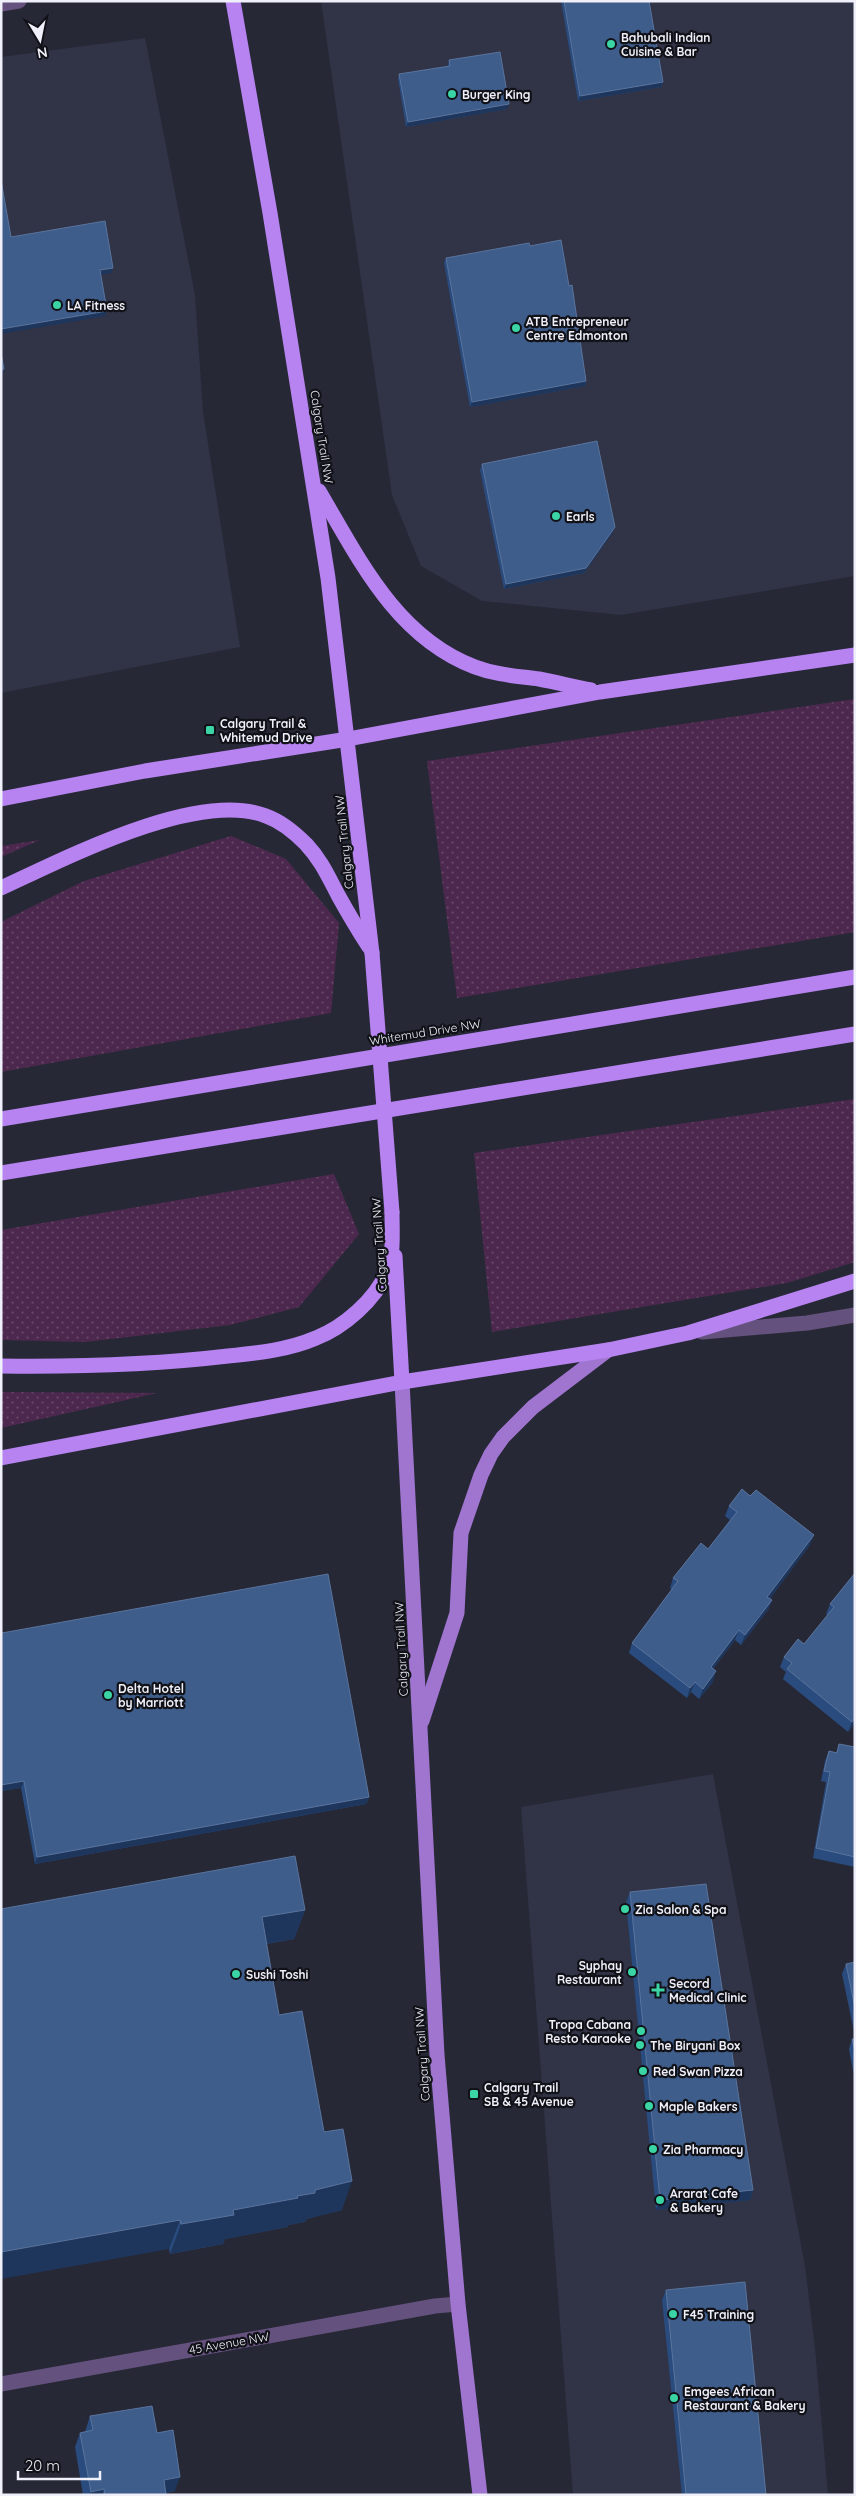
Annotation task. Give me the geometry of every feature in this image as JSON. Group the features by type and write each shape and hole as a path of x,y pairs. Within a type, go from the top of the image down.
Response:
{"highway":[{"name":"Calgary Trail NW","path":"233,1 314,483 348,739 372,953 392,1212 402,1382"},
{"path":"314,483 367,574 385,599 407,622 437,646 452,656 476,667 504,675 600,692"},
{"path":"1,799 145,771 348,739 600,692 855,655"},
{"path":"1,888 96,843 162,821 194,814 233,809 265,815 284,826 305,843 322,863 372,953"},
{"name":"Whitemud Drive NW","path":"1,1119 392,1052 855,977"},
{"path":"1,1173 855,1034"},
{"path":"1,1366 99,1366 202,1359 269,1351 318,1338 355,1313 368,1299 387,1272 392,1212"},
{"path":"1,1458 402,1382 608,1350 688,1333 855,1281"}],"main road":[{"path":"420,1730 457,1613 461,1533 481,1476 491,1454 503,1437 533,1407 608,1350"},
{"name":"Calgary Trail NW","path":"402,1382 437,2055 458,2304 480,2495"}],"street":[{"path":"1,4 19,1"},
{"path":"688,1333 807,1323 855,1315"},
{"name":"45 Avenue NW","path":"1,2384 435,2306 458,2304"}],"shaded area":[{"path":"321,1 855,1 855,576 621,615 482,601 421,566 392,495"},
{"path":"145,38 195,295 203,412 240,647 1,693 1,57"},
{"path":"855,699 855,932 457,998 427,761"},
{"path":"231,836 286,859 339,923 331,1013 1,1072 1,922 84,881"},
{"path":"40,840 1,857 1,846"},
{"path":"855,1099 855,1262 787,1283 492,1332 474,1153"},
{"path":"334,1174 359,1234 299,1307 230,1325 85,1342 1,1340 1,1230"},
{"path":"1,1392 157,1393 1,1428"},
{"path":"713,1774 805,2266 815,2348 828,2495 573,2495 521,1807"}],"building":[{"name":"Bahubali Indian Cuisine & Bar","path":"564,1 649,1 663,82 580,96"},
{"name":"Burger King","path":"500,52 509,104 408,122 399,74 450,66 449,60"},
{"path":"1,180 11,237 105,221 113,268 100,270 107,311 1,329"},
{"name":"ATB Entrepreneur Centre Edmonton","path":"561,240 569,286 572,285 586,381 472,402 446,258 529,243 530,246"},
{"path":"1,353 4,369 1,370"},
{"path":"597,441 615,527 586,568 506,584 482,464"},
{"path":"742,1489 750,1496 756,1490 814,1535 767,1597 772,1600 745,1635 739,1630 711,1667 716,1671 703,1689 695,1682 690,1688 632,1643 678,1581 673,1578 701,1543 708,1549 737,1512 729,1506"},
{"path":"855,1573 855,1718 852,1722 787,1669 792,1663 784,1657 798,1639 804,1644 834,1607 830,1604"},
{"path":"328,1574 369,1797 37,1857 24,1781 1,1785 1,1631 2,1633"},
{"path":"839,1744 855,1747 855,1857 816,1848 830,1772 824,1771 829,1751 837,1753"},
{"path":"295,1856 305,1910 262,1917 279,2015 302,2011 324,2132 343,2129 352,2181 315,2190 315,2193 297,2196 298,2198 233,2210 234,2215 181,2224 180,2220 1,2252 1,1909"},
{"path":"706,1884 753,2190 660,2200 630,1892"},
{"path":"855,1962 855,2008 846,1964"},
{"path":"852,2039 855,2039 855,2051"},
{"path":"745,2282 766,2495 686,2495 666,2290"},
{"path":"152,2406 157,2433 173,2430 180,2477 164,2480 166,2495 105,2495 104,2489 91,2492 80,2433 93,2430 90,2416"}],"place":[{"name":"Bahubali Indian Cuisine & Bar","path":"611,44"},
{"name":"Burger King","path":"452,94"},
{"name":"LA Fitness","path":"57,305"},
{"name":"ATB Entrepreneur Centre Edmonton","path":"516,328"},
{"name":"Earls","path":"556,516"},
{"name":"Calgary Trail & Whitemud Drive","path":"210,730"},
{"name":"Delta Hotel by Marriott","path":"108,1695"},
{"name":"Zia Salon & Spa","path":"625,1909"},
{"name":"Syphay Restaurant","path":"632,1972"},
{"name":"Sushi Toshi","path":"236,1974"},
{"name":"Secord Medical Clinic","path":"658,1990"},
{"name":"Tropa Cabana Resto Karaoke","path":"641,2031"},
{"name":"The Biryani Box","path":"640,2045"},
{"name":"Red Swan Pizza","path":"643,2071"},
{"name":"Calgary Trail SB & 45 Avenue","path":"474,2094"},
{"name":"Maple Bakers","path":"649,2106"},
{"name":"Zia Pharmacy","path":"653,2149"},
{"name":"Ararat Cafe & Bakery","path":"660,2200"},
{"name":"F45 Training","path":"673,2314"},
{"name":"Emgees African Restaurant & Bakery","path":"674,2398"}]}
